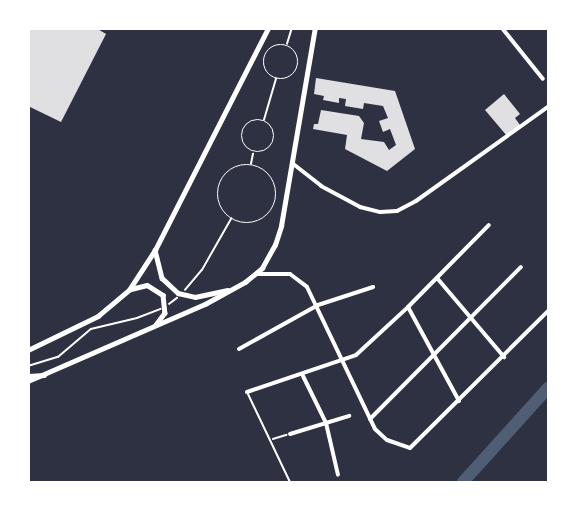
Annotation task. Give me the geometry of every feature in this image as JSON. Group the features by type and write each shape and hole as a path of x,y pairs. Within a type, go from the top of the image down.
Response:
{"main road":[{"path":"28,376 44,375"}],"street":[{"path":"28,350 98,316 129,290 155,250 268,28"},
{"path":"28,381 152,329 235,288 256,274 268,260 278,239 315,28"},
{"path":"502,28 543,79"},
{"path":"292,163 321,186 360,207 380,212 397,211 417,201 549,107"},
{"path":"247,392 303,376 356,356 489,225"},
{"path":"155,250 162,278 181,295 195,297 235,288"},
{"path":"370,419 521,267"},
{"path":"256,274 283,273 296,277 307,287 318,304 370,419 380,435 410,448 549,311"},
{"path":"437,278 504,357"},
{"path":"129,290 143,285 154,288 163,295 166,307 161,319 152,329"},
{"path":"238,349 318,304 373,287"},
{"path":"408,307 459,401"},
{"path":"303,376 326,423 338,475"},
{"path":"290,434 349,416"}],"lane":[{"path":"247,392 290,483"}],"path":[{"path":"287,44 291,28"},
{"path":"287,44 296,52 297,62 290,77 276,79 266,69 268,52 275,45 287,44"},
{"path":"263,121 276,79"},
{"path":"263,121 274,131 274,141 268,149 254,152 245,147 242,132 248,123 263,121"},
{"path":"250,165 254,152"},
{"path":"250,165 264,170 271,177 276,186 277,201 269,213 258,222 244,223 231,219 219,204 219,185 224,176 233,168 250,165"},
{"path":"28,366 57,357 91,329 137,318 166,307 181,295 202,270 231,219"},
{"path":"269,441 290,434"}],"building":[{"path":"28,28 96,28 106,34 61,122 28,106"},
{"path":"316,78 395,91 415,149 387,171 345,149 347,135 313,129 314,124 318,124 321,110 359,116 364,123 361,139 384,142 389,150 396,145 390,129 383,132 379,121 388,118 383,106 364,103 363,109 345,106 346,99 339,98 339,103 323,100 324,96 314,94"},
{"path":"504,94 520,114 515,118 520,125 507,136 485,110"}],"waterway":[{"path":"463,482 548,388"}]}
